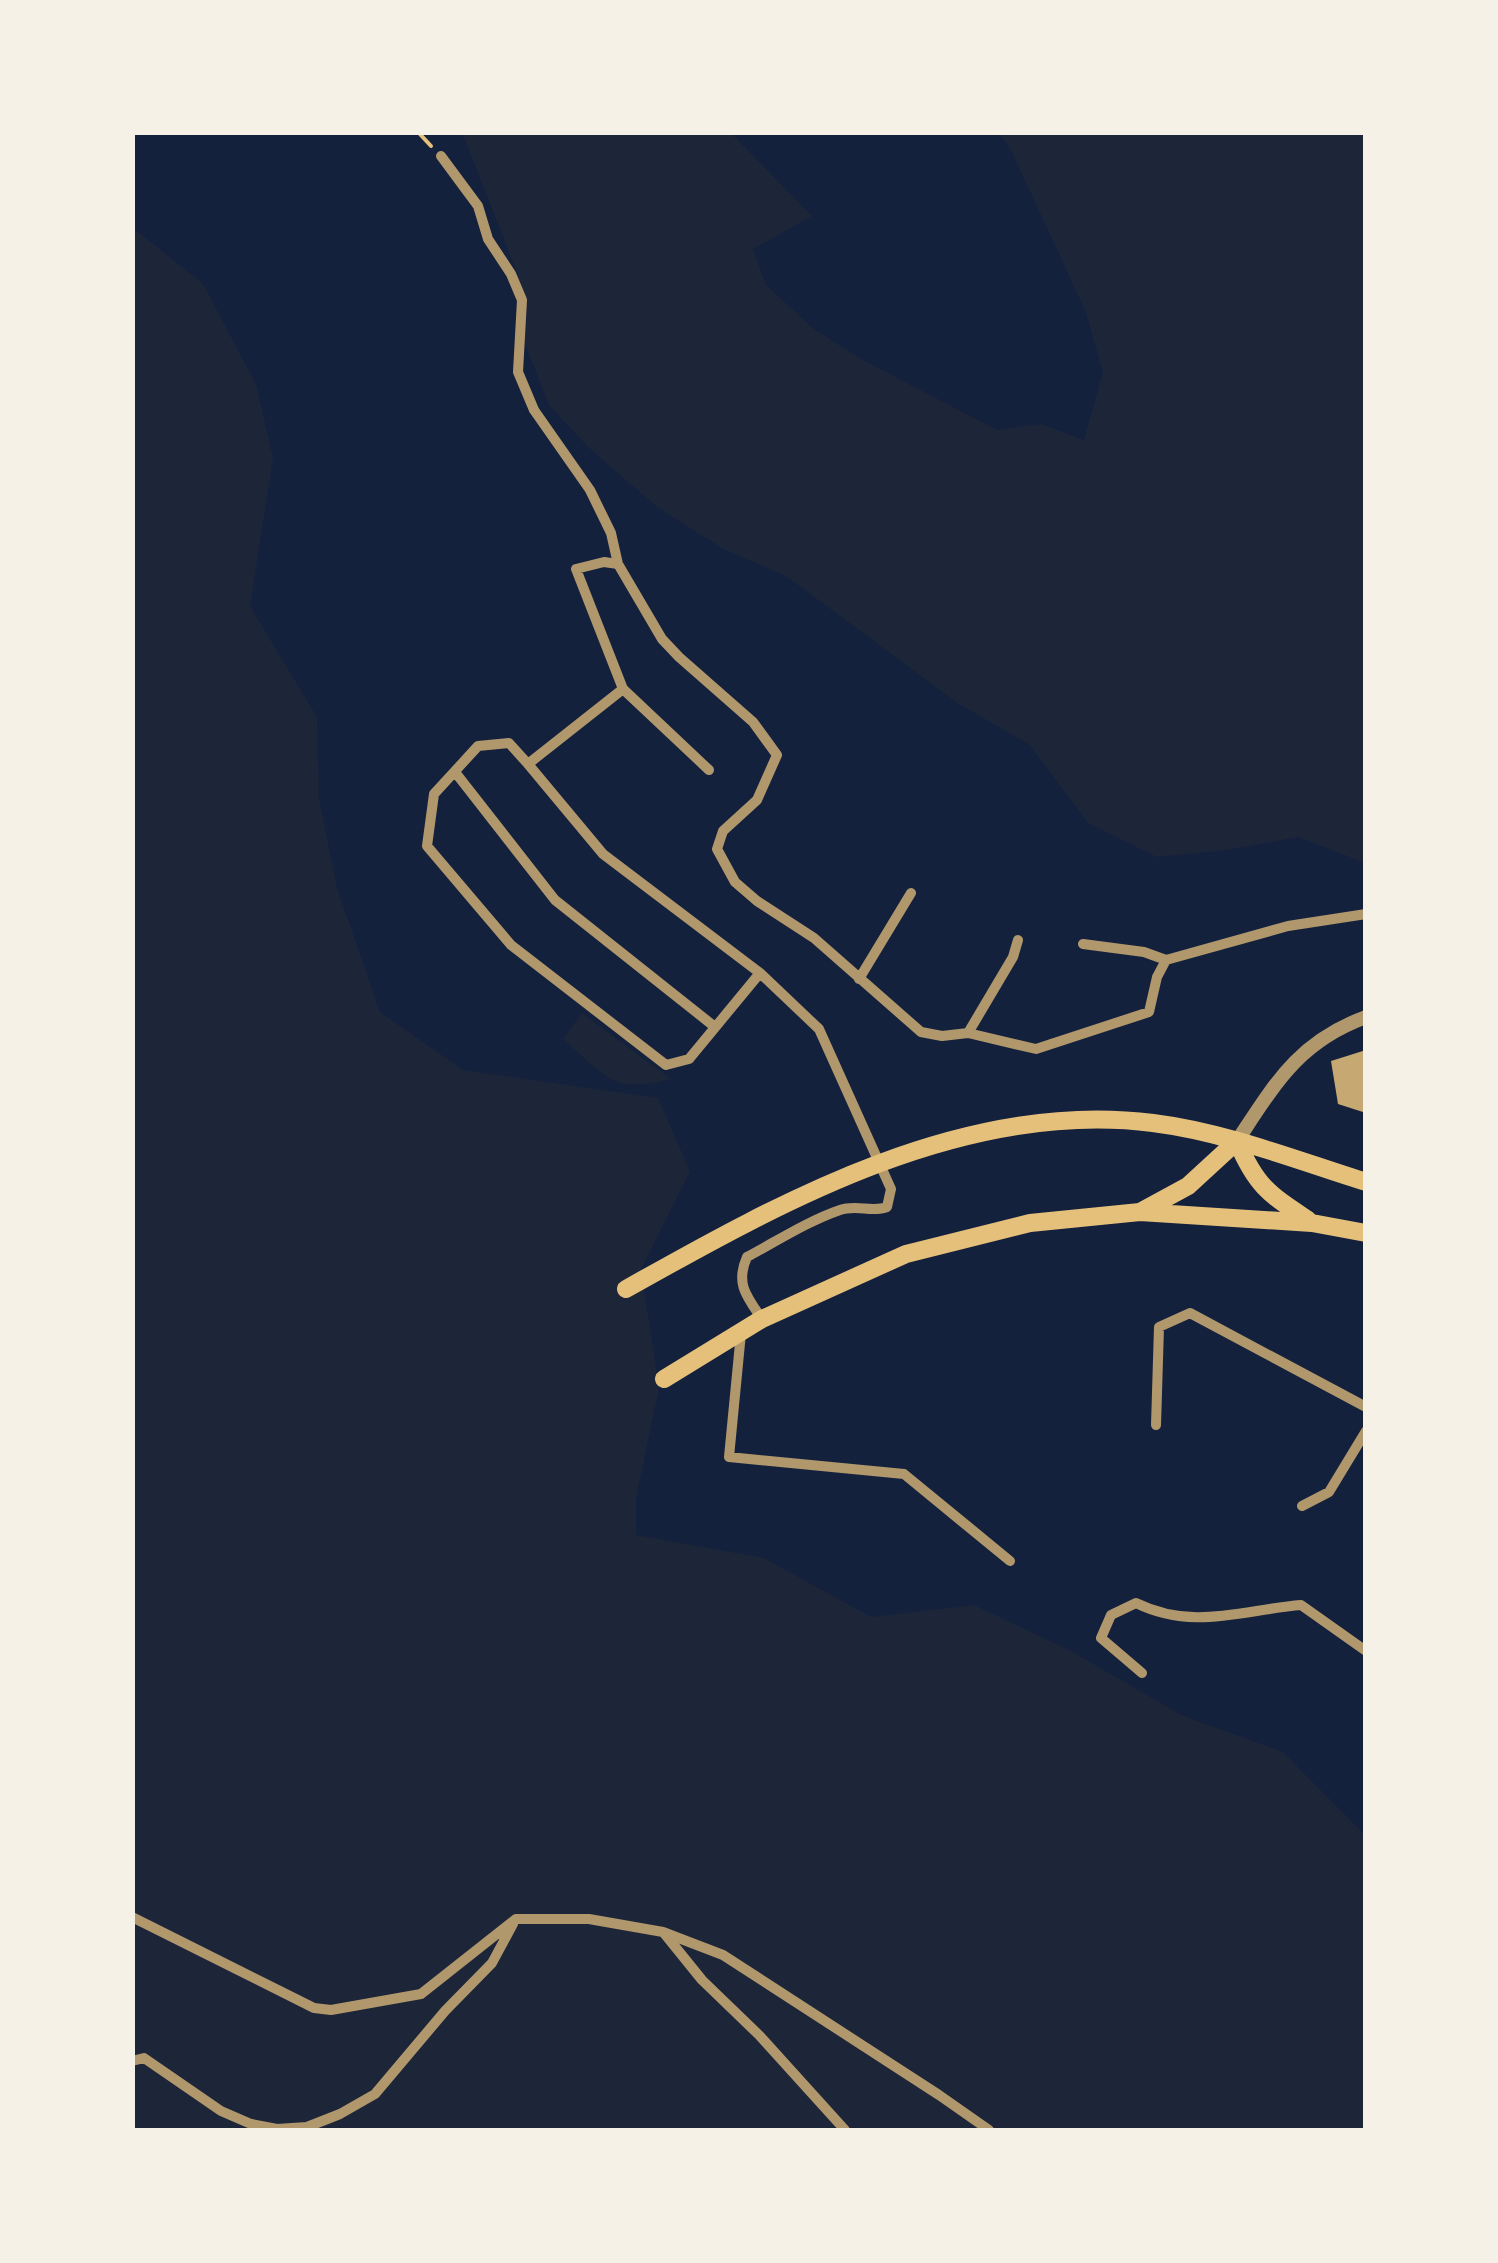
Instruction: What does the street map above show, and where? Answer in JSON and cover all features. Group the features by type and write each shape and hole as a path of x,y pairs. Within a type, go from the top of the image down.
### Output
{"highway":[{"path":"626,1289 717,1238 879,1164 970,1133 1061,1118 1153,1123 1238,1141 1366,1182"},
{"path":"1140,1212 1188,1186 1238,1141"},
{"path":"1238,1141 1250,1173 1275,1198 1312,1223"},
{"path":"664,1378 762,1319 906,1254 1030,1223 1140,1212 1312,1223 1366,1234"}],"street":[{"path":"441,156 478,206 488,239 511,274 522,300 518,372 534,410 590,490 610,533 618,564 662,639 754,722 778,755 757,800 723,831 717,849 734,882 757,902 814,938 921,1032 942,1036 968,1033 1036,1049 1149,1012 1157,977 1166,960"},
{"path":"618,564 604,562 576,568 624,689 710,770"},
{"path":"528,764 624,689"},
{"path":"760,974 689,1060 666,1065 510,945 427,846 434,794 478,746 510,743 603,854 760,974 819,1029 890,1190 887,1207 877,1211 860,1206 842,1209 747,1257 740,1272 745,1294 762,1319"},
{"path":"455,772 555,900 715,1027"},
{"path":"859,979 911,893"},
{"path":"1083,944 1144,952 1166,960 1258,932 1366,914"},
{"path":"968,1033 1013,957 1018,940"},
{"path":"1238,1141 1289,1065 1312,1044 1366,1017"},
{"path":"1156,1425 1159,1328 1190,1313 1366,1407"},
{"path":"741,1332 729,1458 904,1474 1010,1561"},
{"path":"1302,1506 1329,1492 1366,1431"},
{"path":"1142,1673 1101,1638 1111,1615 1136,1603 1154,1612 1200,1620 1301,1606 1366,1651"},
{"path":"132,1917 314,2008 331,2010 421,1994 516,1919 589,1919 663,1932 723,1955 940,2094 989,2130"},
{"path":"132,2061 144,2058 221,2111 250,2124 277,2129 307,2127 375,2094 445,2011 492,1963 516,1919"},
{"path":"663,1932 702,1980 759,2035 845,2130"}],"shaded area":[{"path":"462,132 731,133 812,216 753,249 766,285 814,329 861,359 997,430 1041,424 1084,440 1103,372 1085,310 1010,148 999,133 1365,133 1365,863 1298,837 1157,857 1088,823 1030,745 959,704 786,576 725,550 657,507 588,447 549,405 518,326 518,275"},
{"path":"132,227 203,284 256,384 273,458 250,606 317,717 319,799 337,888 380,1012 463,1070 658,1098 690,1171 641,1269 659,1388 636,1498 636,1535 764,1558 871,1617 974,1605 1071,1651 1181,1715 1283,1752 1365,1835 1365,2130 133,2130"},
{"path":"582,1013 671,1079 635,1085 600,1072 563,1039"}],"building":[{"path":"1366,1050 1366,1113 1338,1104 1331,1061"}]}
